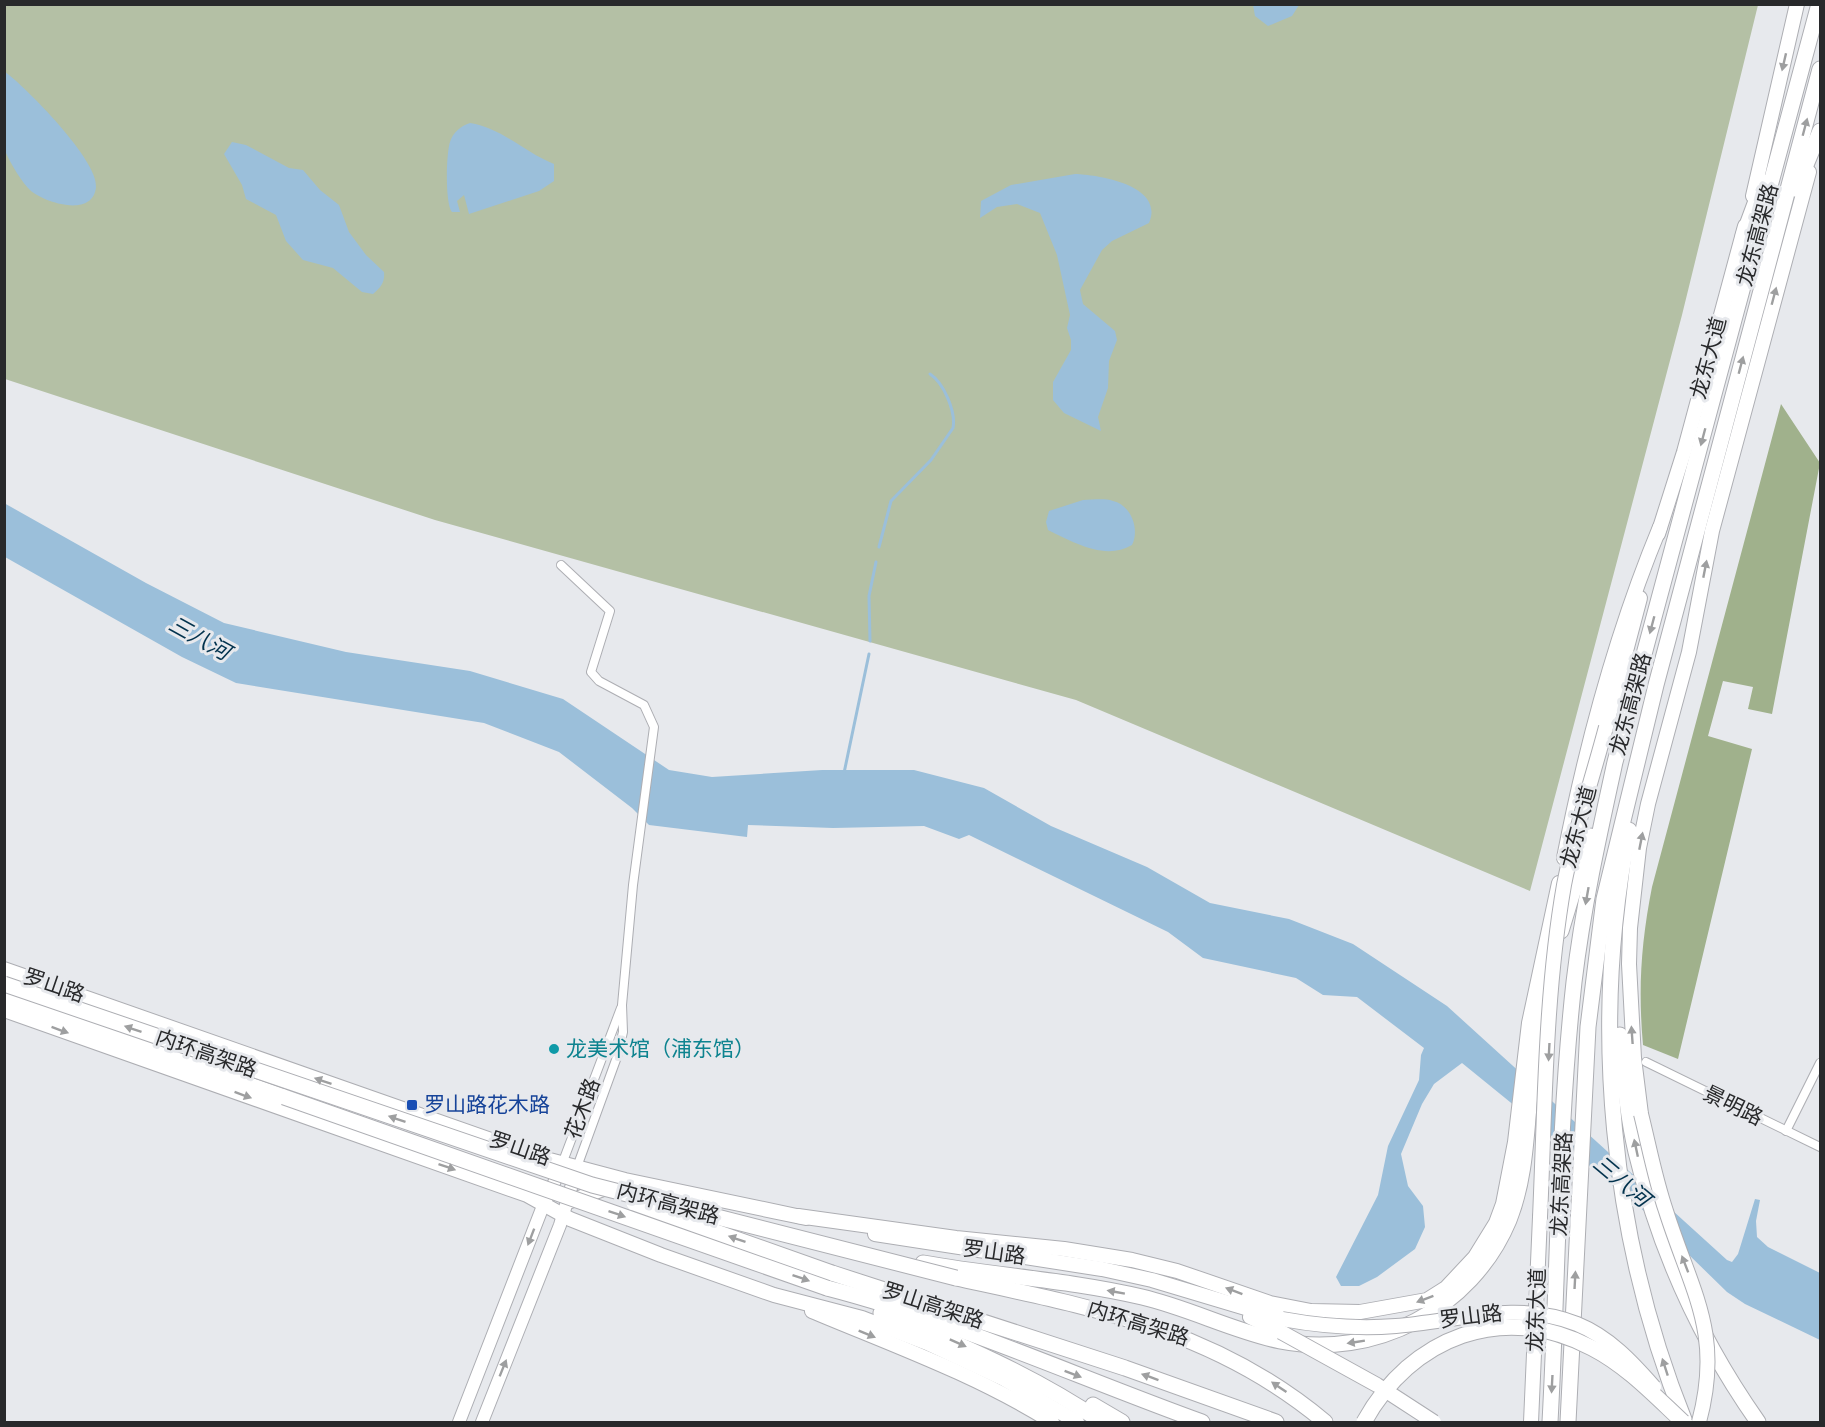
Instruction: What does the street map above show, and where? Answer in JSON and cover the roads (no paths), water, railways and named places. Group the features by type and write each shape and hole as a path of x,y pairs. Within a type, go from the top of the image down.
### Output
{"highway":[{"name":"龙东高架路","path":"1550,1422 1567,1069 1580,939 1595,853 1615,762 1819,4"},
{"name":"龙东高架路","path":"1568,1422 1584,1082 1592,982 1604,899 1656,685 1819,74"},
{"path":"1743,237 1796,94"},
{"path":"1773,244 1821,131"},
{"path":"1656,685 1625,846 1613,961 1628,1111 1630,1233 1655,1336 1685,1422"},
{"path":"841,1249 1123,1293 1172,1305 1246,1331 1298,1344 1337,1345 1389,1334 1431,1313 1476,1273 1502,1234 1514,1207 1516,1173 1538,1036 1569,902 1615,762"},
{"name":"内环高架路","path":"4,984 592,1185 841,1249 1101,1311 1175,1333 1255,1373 1325,1422"},
{"name":"内环高架路","path":"4,998 827,1288 995,1360 1062,1396 1102,1422"},
{"path":"1628,1111 1647,1192 1680,1283 1718,1361 1758,1422"},
{"name":"罗山高架路","path":"592,1185 640,1206 832,1273 1125,1368 1276,1422"},
{"name":"罗山高架路","path":"827,1288 875,1300 1199,1422"},
{"path":"1364,1422 1392,1381 1413,1362 1438,1345 1482,1330 1526,1327 1568,1336 1593,1348 1639,1381 1685,1422"},
{"path":"980,1338 1122,1422"}],"main road":[{"name":"龙东大道","path":"1531,1422 1550,1025 1560,916 1574,840 1660,526 1684,452 1743,237 1797,4"},
{"path":"1699,1422 1708,1381 1708,1341 1698,1297 1628,1111 1634,1059 1629,964 1631,919 1639,848 1648,804 1689,652 1712,531 1783,263 1821,139"},
{"path":"798,1215 1109,1256 1177,1271 1289,1308 1335,1313 1386,1310 1427,1300 1460,1274 1481,1249 1496,1223 1516,1173 1526,1042 1573,810 1620,629 1660,526"},
{"name":"罗山路","path":"4,969 562,1164 625,1180 798,1215 910,1241 1102,1269 1282,1319 1327,1326 1398,1326 1508,1312 1562,1318 1580,1325 1614,1346 1685,1422"},
{"name":"罗山路","path":"4,1010 527,1195 543,1206 564,1209 662,1255 774,1295 862,1318 927,1343 1004,1379 1077,1422"},
{"name":"花木路","path":"459,1422 543,1206 562,1164"},
{"name":"花木路","path":"482,1422 564,1209 577,1167"},
{"path":"564,1209 625,1180"},
{"path":"1186,1291 1303,1343 1377,1385 1434,1422"},
{"path":"774,1295 950,1368 1011,1398 1052,1422"}],"street":[{"path":"561,565 610,611 591,672 600,681 644,705 654,727 639,834 622,1005"},
{"name":"花木路","path":"562,1164 622,1005"},
{"name":"花木路","path":"577,1167 617,1057 623,1032 622,1005"},
{"name":"景明路","path":"1646,1062 1821,1147"},
{"path":"1786,1131 1821,1063"}],"water":[{"path":"1253,4 1299,5 1292,16 1268,26 1255,16"},
{"path":"4,71 44,108 86,160 94,175 96,187 93,197 87,202 68,205 47,200 31,191 17,173 4,147"},
{"path":"470,123 503,135 554,164 554,181 539,191 469,214 464,195 457,201 460,212 452,212 447,190 451,138 455,132"},
{"path":"232,142 246,145 289,168 303,170 320,190 339,205 349,232 366,255 384,272 383,282 373,294 362,292 333,268 303,260 286,241 276,215 246,199 242,185 224,154"},
{"path":"1075,174 1100,177 1128,185 1148,200 1151,210 1149,223 1112,241 1102,250 1080,290 1083,304 1115,331 1117,340 1109,361 1108,388 1098,417 1101,431 1064,413 1053,400 1053,382 1071,350 1067,328 1070,315 1057,255 1040,213 1017,204 997,207 980,218 981,201 1011,185"},
{"path":"1083,500 1110,500 1125,507 1134,525 1132,545 1111,551 1100,550 1078,544 1048,530 1046,522 1049,511"},
{"name":"三八河","path":"4,503 146,583 224,623 346,652 470,671 563,699 669,770 712,777 822,770 914,770 984,788 1051,826 1147,867 1210,903 1289,919 1353,944 1447,1006 1727,1260 1732,1262 1738,1254 1755,1199 1760,1200 1756,1221 1757,1237 1768,1247 1820,1273 1820,1340 1745,1304 1727,1292 1644,1211 1462,1063 1434,1084 1422,1104 1401,1154 1408,1186 1423,1206 1425,1227 1415,1249 1377,1277 1359,1286 1341,1286 1336,1277 1378,1195 1388,1146 1419,1080 1421,1055 1424,1048 1357,997 1323,995 1296,978 1203,958 1168,932 969,835 959,839 924,826 833,828 748,825 747,837 649,825 632,808 559,752 484,723 236,683 182,657 5,557"}],"waterway":[{"path":"879,547 891,501 931,460 953,428 953,414 948,398 940,384 930,374"},
{"path":"870,641 869,596 876,562"},
{"path":"844,773 869,654"}],"place":[{"name":"龙美术馆（浦东馆）","path":"554,1049"},
{"name":"罗山路花木路","path":"412,1105"}]}
